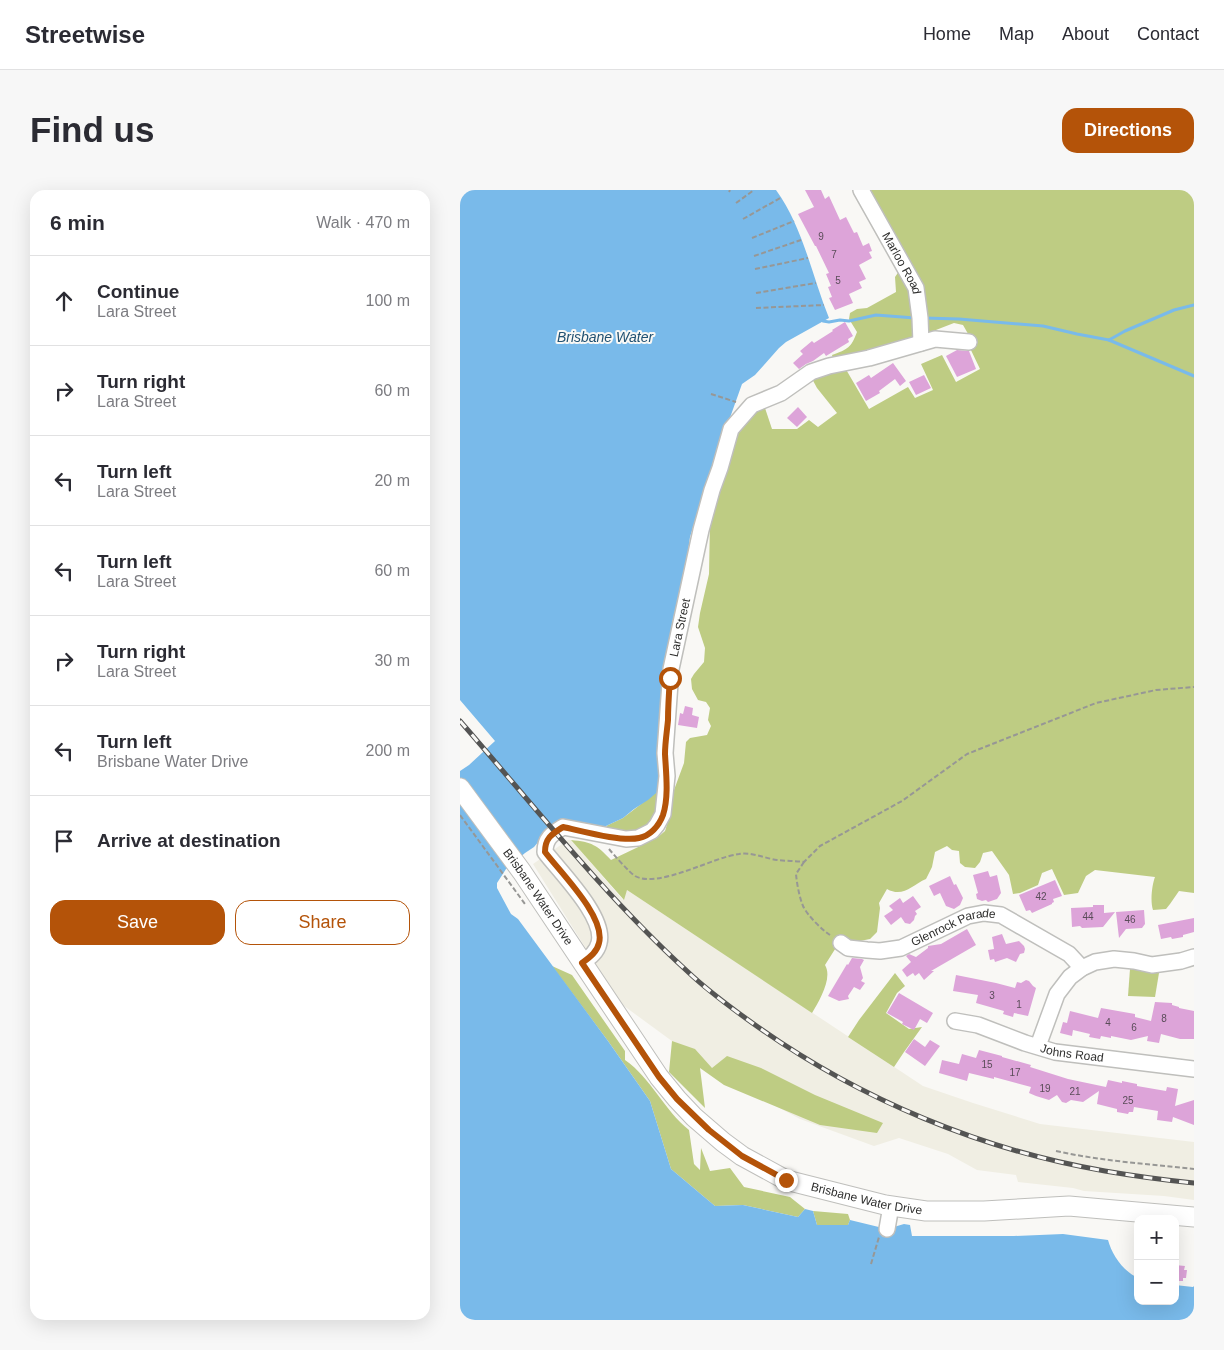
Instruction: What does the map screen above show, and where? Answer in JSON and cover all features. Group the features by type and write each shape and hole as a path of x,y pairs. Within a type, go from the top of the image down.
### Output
{"main road":[{"name":"Brisbane Water Drive","path":"460,788 515,877 582,963 659,1077 694,1117 742,1156 786,1180 891,1206 947,1212 1069,1206 1149,1215"},
{"name":"Brisbane Water Drive","path":"1179,1217 1194,1217"}],"street":[{"name":"Marloo Road","path":"861,190 916,288 921,343"},
{"name":"Lara Street","path":"582,963 592,956 597,949 600,934 597,924 585,901 545,852 545,844 552,835 563,827 626,839 638,838 652,832 663,814 667,776 665,753 669,690 673,661 701,530 731,429 752,405 781,392 811,372 935,339 969,342"},
{"name":"Glenrock Parade","path":"841,943 848,948 867,950 880,951 901,948 968,916 984,913 1001,915 1069,954 1082,968"},
{"path":"1038,1046 1057,994 1070,977 1082,968 1095,962 1114,959 1152,965 1182,962 1194,956"},
{"name":"Johns Road","path":"955,1021 978,1025 1055,1052 1194,1069"},
{"path":"883,1233 891,1206"}],"path":[{"path":"736,202 754,190"},
{"path":"743,219 782,197"},
{"path":"752,238 794,221"},
{"path":"754,256 801,240"},
{"path":"755,269 808,258"},
{"path":"756,293 816,283"},
{"path":"756,308 824,305"},
{"path":"711,394 736,402"},
{"path":"841,943 823,930 803,907 797,885 796,874 804,862 820,846 902,801 967,754 1096,703 1156,690 1194,687"},
{"path":"460,815 515,877 526,906"},
{"path":"608,848 635,876 653,880 721,857 741,853 761,855 775,860 804,862"},
{"path":"1056,1151 1115,1161 1194,1170"},
{"path":"871,1264 883,1233"}],"shaded area":[{"path":"568,840 571,840 623,900 627,890 923,1086 1040,1124 1194,1142 1194,1200 1164,1196 1084,1191 1018,1182 1016,1175 977,1170 948,1154 899,1138 874,1146 800,1119 748,1091 706,1066 620,1003 533,864"}],"green space":[{"path":"863,190 1194,190 1194,893 1179,891 1166,909 1153,910 1152,893 1155,877 1095,870 1086,876 1078,893 1064,895 1052,869 1042,873 1038,885 1013,894 1009,875 992,851 983,853 980,862 975,868 965,867 960,863 959,851 952,850 947,846 935,852 932,867 926,879 907,890 898,892 887,889 879,903 877,932 870,939 860,941 855,945 837,946 825,965 827,970 826,983 812,1013 627,890 624,900 571,840 594,845 611,860 657,838 665,831 670,815 674,790 684,763 686,742 690,738 707,735 711,726 708,720 710,708 706,702 698,700 692,689 691,679 704,662 705,648 698,627 709,574 710,521 735,431 753,409 764,405 772,429 797,429 809,420 818,427 837,413 817,388 810,375 844,366 869,409 908,387 915,398 933,390 921,364 942,355 956,382 980,369 969,346 971,339 963,325 954,323 923,335 920,309"},
{"path":"902,267 914,289 918,340 834,362 832,355 848,347 853,342 857,332 849,319 850,313 857,309 867,308 896,292 895,277"},
{"path":"662,788 658,816 640,834 612,831 606,826 623,818"},
{"path":"552,966 572,975 625,1051 625,1060 634,1067 672,1113 689,1130 694,1164 700,1170 701,1148 710,1171 730,1168 744,1187 790,1197 805,1209 798,1217 743,1205 715,1206 671,1169 650,1101"},
{"path":"1130,969 1159,973 1155,997 1128,996"},
{"path":"895,973 905,986 897,993 886,1013 909,1029 922,1027 894,1067 848,1037"},
{"path":"672,1041 695,1049 712,1068 727,1056 761,1068 815,1095 883,1123 877,1133 820,1125 724,1085 700,1068 705,1108 669,1072"},
{"path":"813,1211 848,1214 850,1220 848,1225 817,1225"}],"water":[{"name":"Brisbane Water","path":"460,190 776,190 785,204 800,236 829,318 786,342 755,375 742,384 711,471 690,537 686,567 672,624 662,788 623,818 606,826 587,827 544,835 534,847 506,869 497,883 497,888 511,914 518,919 650,1101 671,1169 715,1206 743,1205 798,1217 805,1209 813,1211 817,1225 848,1225 850,1220 887,1229 904,1224 910,1225 912,1236 1063,1234 1108,1240 1119,1262 1134,1276 1134,1305 1179,1305 1179,1285 1194,1286 1194,1320 460,1320 460,771 495,741 460,700"}],"building":[{"path":"805,190 821,190 825,199 829,196 840,220 846,217 854,233 857,232 863,246 869,243 872,251 869,252 872,258 859,265 866,279 859,282 862,288 849,294 853,303 835,310 829,298 832,297 828,287 831,286 826,274 829,273 798,214 814,207"},
{"path":"845,322 853,336 848,339 849,342 826,356 824,353 799,369 793,363 803,354 800,351 812,341 814,343"},
{"path":"957,350 969,351 976,369 957,377 946,356"},
{"path":"893,363 906,381 900,386 895,379 879,391 880,393 866,401 856,383 869,375 871,378"},
{"path":"924,375 931,388 916,395 909,382"},
{"path":"798,407 807,417 797,427 787,418"},
{"path":"685,706 693,708 692,715 699,717 697,728 678,725 680,713 683,714"},
{"path":"988,871 990,877 997,875 1001,893 997,899 988,902 977,899 976,894 978,893 973,875"},
{"path":"950,876 963,898 960,905 954,909 946,906 940,893 934,896 929,886"},
{"path":"1055,880 1062,896 1053,899 1054,902 1052,904 1032,913 1030,910 1026,911 1019,895"},
{"path":"913,896 921,907 915,911 917,914 914,920 910,924 905,923 901,917 891,925 884,916 893,910 889,906 900,898 903,903"},
{"path":"1093,905 1104,905 1104,913 1115,912 1103,927 1072,927 1071,908 1093,907"},
{"path":"1144,910 1145,924 1142,928 1126,929 1119,938 1116,912"},
{"path":"1194,918 1194,932 1183,935 1183,937 1161,939 1158,925"},
{"path":"967,929 976,945 931,971 934,971 924,980 919,973 915,976 913,973 907,977 902,970 911,962 906,956 909,954 916,957 928,946 941,944"},
{"path":"1002,934 1006,944 1019,941 1024,946 1024,953 1020,954 1016,962 1007,958 995,962 994,959 990,960 988,950 994,949 992,937"},
{"path":"852,958 864,960 860,967 863,978 861,981 865,983 860,990 854,987 848,996 849,999 839,1001 828,996 847,964"},
{"path":"956,975 1015,988 1017,982 1029,981 1036,988 1028,1016 1014,1013 1013,1017 1003,1014 1004,1011 976,1003 978,995 953,991"},
{"path":"899,993 933,1013 927,1023 920,1019 914,1030 887,1013"},
{"path":"1155,1002 1172,1003 1172,1005 1179,1008 1194,1011 1194,1039 1180,1039 1161,1034 1159,1043 1147,1041 1148,1036 1131,1040 1101,1036 1100,1039 1089,1037 1090,1034 1073,1030 1072,1036 1060,1033 1063,1022 1067,1023 1070,1011 1098,1018 1101,1008 1135,1014 1135,1017 1151,1021"},
{"path":"914,1039 925,1047 930,1040 940,1046 925,1066 905,1052"},
{"path":"979,1050 1031,1065 1030,1067 1068,1079 1106,1087 1108,1080 1122,1083 1122,1081 1137,1084 1137,1086 1166,1091 1167,1087 1178,1089 1175,1106 1194,1100 1194,1125 1173,1117 1172,1122 1157,1120 1158,1111 1134,1107 1133,1112 1128,1114 1117,1112 1117,1109 1097,1104 1099,1091 1083,1102 1071,1100 1066,1103 1062,1102 1057,1095 1049,1100 1029,1093 1031,1087 994,1077 994,1079 969,1073 967,1081 939,1073 942,1060 959,1064 962,1054 976,1058"},
{"path":"1179,1265 1185,1266 1184,1270 1187,1270 1186,1278 1183,1278 1183,1281 1179,1281"}],"waterway":[{"path":"1109,340 1174,310 1194,305"},
{"path":"823,321 849,321 876,315 915,318"},
{"path":"924,318 1043,326 1109,340 1194,376"}],"railway":[{"path":"460,721 598,881 656,942 695,979 758,1027 797,1053 880,1099 923,1118 1013,1150 1105,1171 1194,1183"}],"route":[{"path":"670,678 665,753 667,776 665,800 663,814 652,832 638,838 626,839 563,827 552,835 545,844 545,852 585,901 597,924 600,934 597,949 592,956 582,963 659,1077 694,1117 723,1142 742,1156 786,1180"}]}
